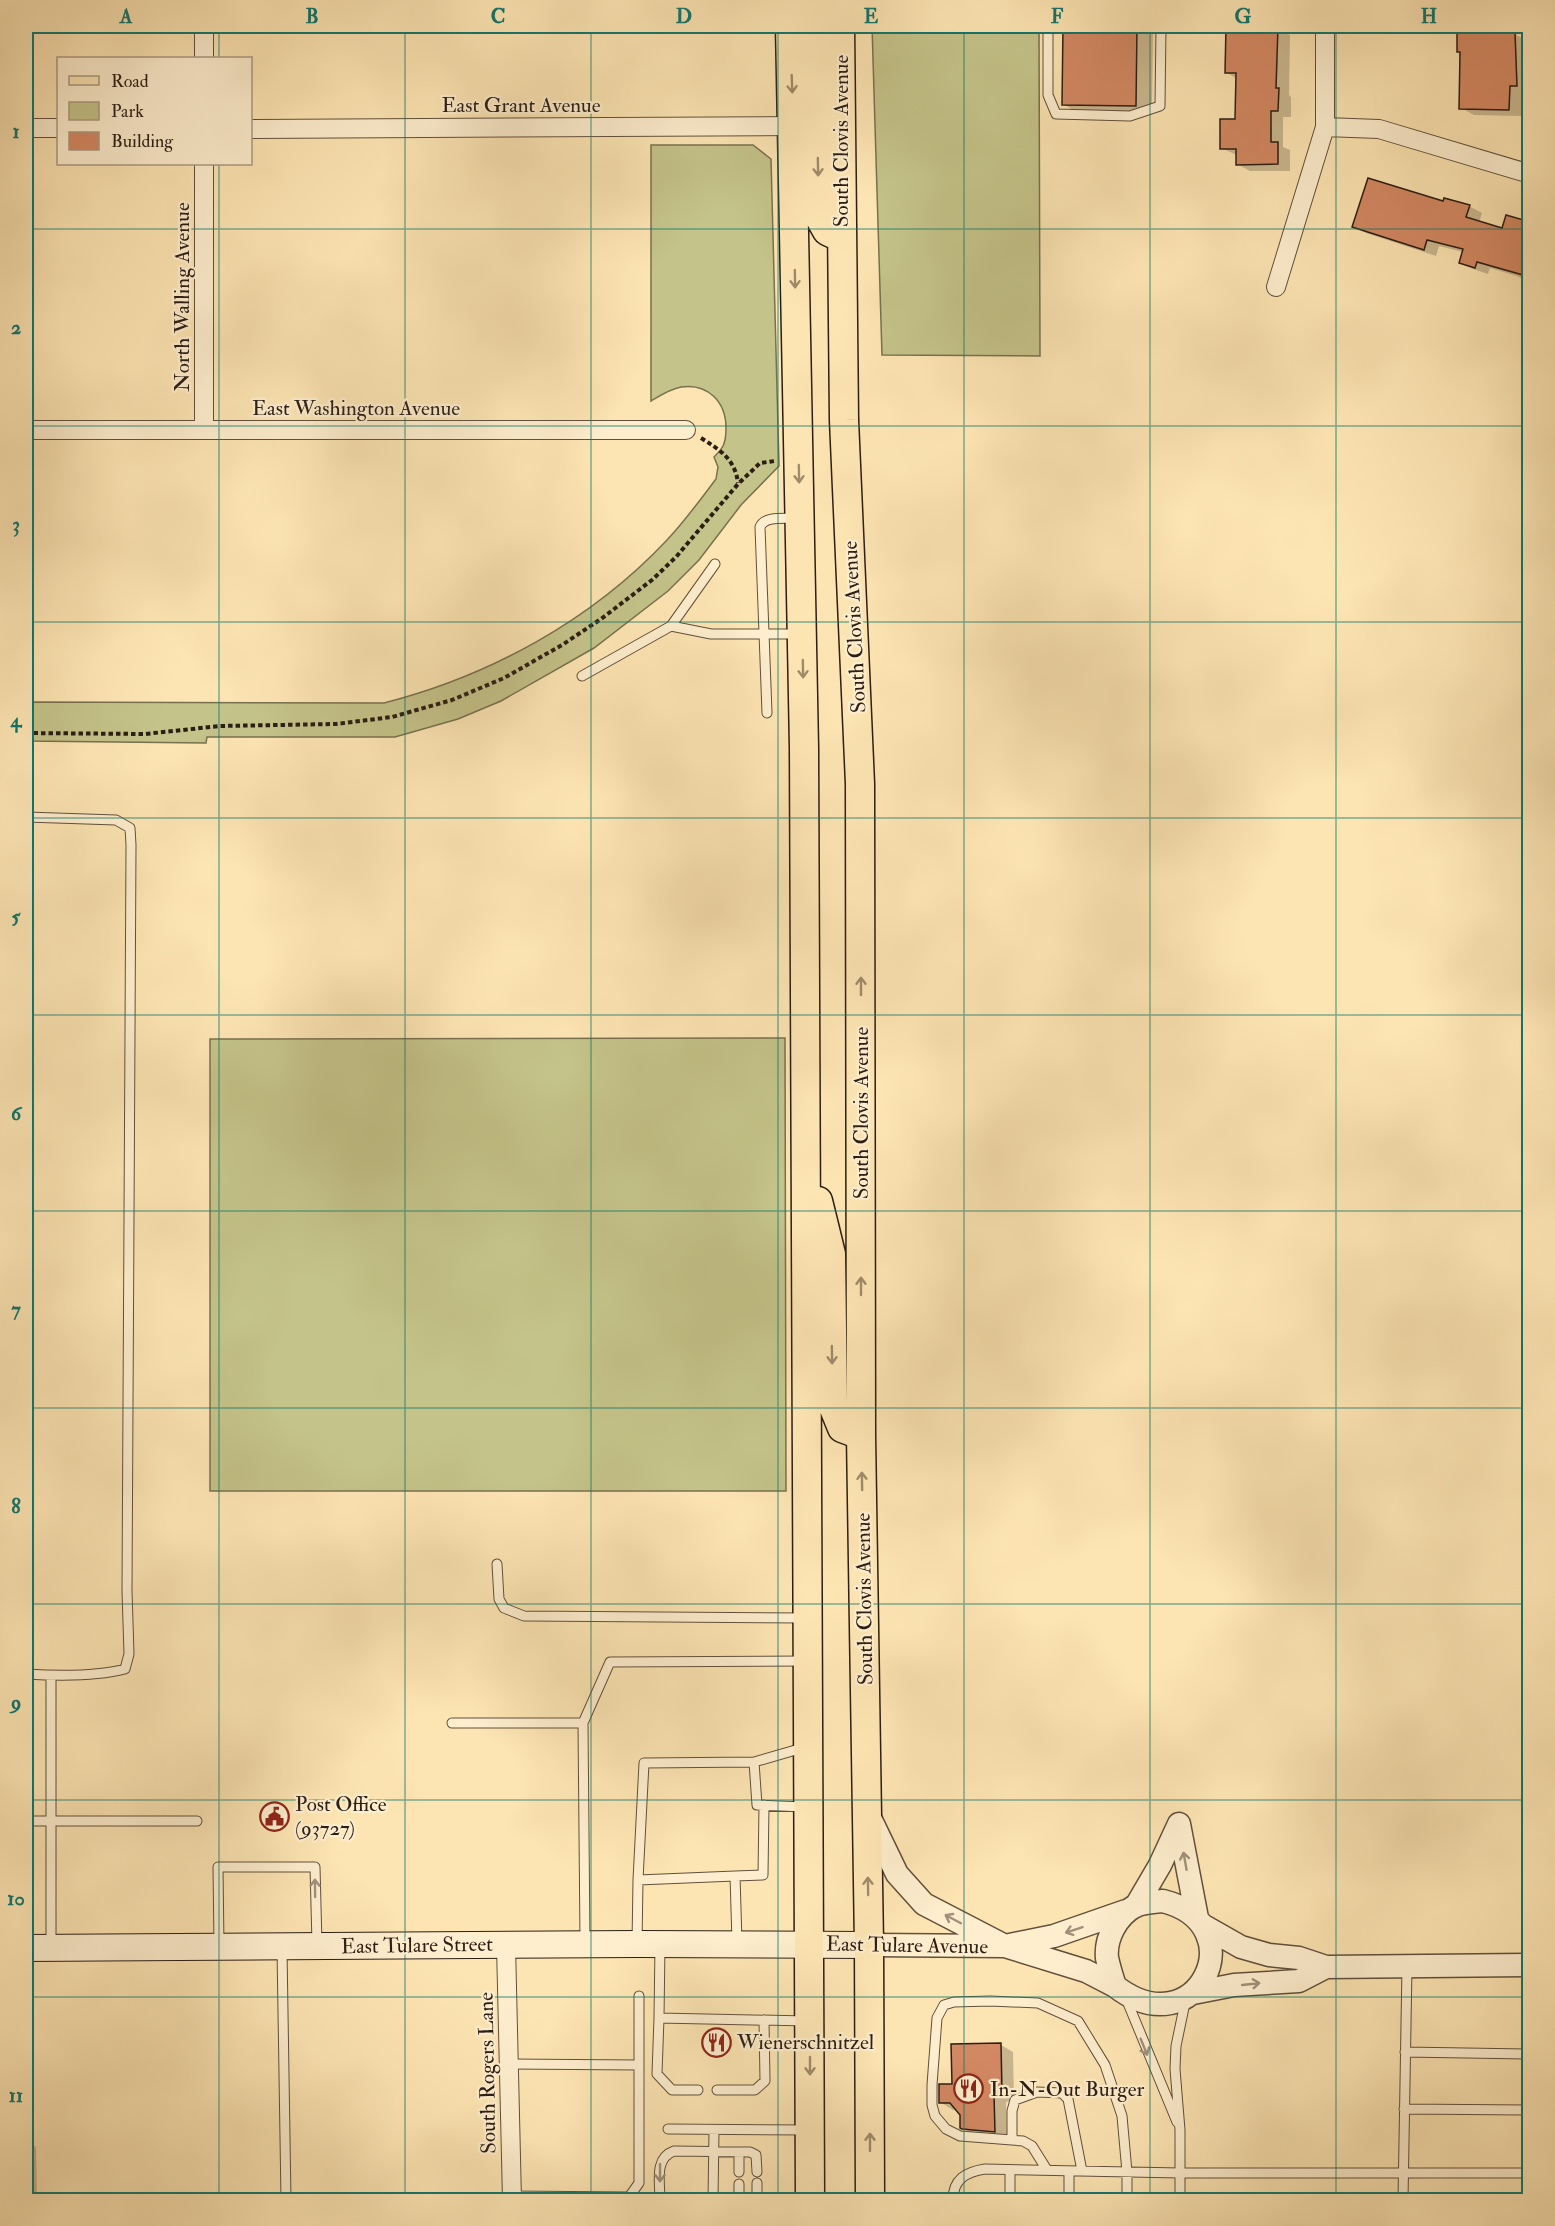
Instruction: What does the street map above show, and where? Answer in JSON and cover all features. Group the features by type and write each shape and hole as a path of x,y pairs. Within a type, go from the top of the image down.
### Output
{"main road":[{"path":"790,26 802,634 807,1153 810,2200"},
{"path":"811,26 816,52 818,215 827,231 842,238"},
{"path":"826,26 840,71"},
{"name":"South Clovis Avenue","path":"840,26 844,420 860,784 861,1435 869,1944 870,2200"},
{"path":"807,1153 831,1254 833,1406 842,1428 861,1435"},
{"name":"East Tulare Street","path":"26,1948 809,1944"},
{"name":"East Tulare Avenue","path":"809,1944 869,1944"}],"street":[{"path":"204,26 204,57"},
{"path":"1276,287 1325,127 1325,26"},
{"name":"East Grant Avenue","path":"252,129 793,126"},
{"path":"1325,127 1379,129 1530,174"},
{"path":"26,128 57,128"},
{"name":"North Walling Avenue","path":"204,165 204,430"},
{"name":"East Washington Avenue","path":"26,430 686,430"},
{"path":"867,1813 897,1874 924,1904 1005,1946"},
{"path":"1119,1989 1107,1957 1109,1940 1116,1923 1133,1908 1160,1865 1179,1824 1200,1922 1210,1941 1211,1957 1207,1973 1189,1996"},
{"name":"East Tulare Avenue","path":"869,1944 1005,1946 1054,1936 1133,1908 1163,1901 1179,1905 1200,1922 1241,1947 1299,1958 1326,1967 1530,1965"},
{"name":"South Rogers Lane","path":"506,1944 512,2198"},
{"name":"East Tulare Avenue","path":"1005,1946 1086,1971 1137,2000 1154,2004 1171,2003 1234,1985 1299,1981 1326,1967"}],"lane":[{"path":"1048,26 1048,94 1056,114 1130,116 1160,106 1161,26"},
{"path":"767,713 760,527 762,522 767,520 800,518"},
{"path":"582,676 671,626 715,564"},
{"path":"671,626 711,634 802,634"},
{"path":"26,817 116,820 130,828 131,845 129,1654 125,1669 114,1672 51,1676 26,1674"},
{"path":"497,1564 498,1599 504,1608 524,1616 808,1618"},
{"path":"585,1944 583,1723 610,1662 808,1661"},
{"path":"51,1676 51,1947"},
{"path":"452,1722 583,1723"},
{"path":"698,2090 672,2090 657,2074 659,2018 638,1880 644,1763 754,1762 808,1746"},
{"path":"754,1762 757,1805 808,1807"},
{"path":"638,1880 763,1875 764,1805"},
{"path":"26,1821 197,1821"},
{"path":"219,1946 218,1867 315,1867 317,1946"},
{"path":"735,1876 737,1944"},
{"path":"282,1946 286,2200"},
{"path":"1403,2200 1407,1966"},
{"path":"1119,1989 1180,2130"},
{"path":"512,2198 629,2197 635,2190 639,2183 639,1996"},
{"path":"1180,2200 1180,2130 1175,2069 1176,2046 1189,1996"},
{"path":"1047,2170 1032,2146 1023,2141 960,2136 946,2129 935,2116 932,2104 932,2085 937,2018 945,2006 954,2002 1038,2003 1078,2021 1105,2065 1122,2116 1127,2172 1126,2200"},
{"path":"659,2018 809,2021"},
{"path":"717,2090 755,2090 765,2081 764,2020"},
{"path":"1405,2052 1530,2054"},
{"path":"509,2064 639,2065"},
{"path":"1012,2139 1012,2111 1015,2100 1037,2092 1062,2092 1068,2099 1082,2171"},
{"path":"1404,2109 1530,2110"},
{"path":"668,2129 810,2130"},
{"path":"713,2200 714,2130"},
{"path":"660,2200 660,2163 666,2154 674,2151 750,2152 756,2155 758,2172"},
{"path":"739,2152 739,2172"},
{"path":"952,2200 952,2193 958,2179 971,2172 985,2169 1180,2173 1530,2173"},
{"path":"1010,2170 1010,2200"},
{"path":"1069,2170 1069,2200"},
{"path":"758,2183 758,2200"},
{"path":"739,2184 739,2200"}],"path":[{"path":"686,430 716,447 729,459 736,469 738,484"},
{"path":"26,733 145,734 220,726 336,724 392,717 452,700 521,669 562,645 618,607 676,557 738,484 760,463 799,459"}],"green space":[{"path":"872,26 1039,26 1040,356 882,355"},
{"path":"651,145 753,145 771,159 779,466 741,505 699,560 668,591 594,648 501,701 458,719 395,737 207,737 206,743 26,741 26,702 384,703 424,692 500,661 537,641 572,620 638,569 674,533 716,479 718,467 714,457 723,446 726,432 723,410 714,396 707,391 681,387 666,392 651,401"},
{"path":"785,1038 786,1491 210,1491 210,1039"}],"building":[{"path":"1063,26 1137,26 1136,106 1062,105"},
{"path":"1226,26 1278,27 1276,88 1279,88 1278,111 1271,111 1271,142 1278,142 1278,164 1236,165 1236,149 1220,149 1220,119 1235,119 1236,73 1225,73"},
{"path":"1457,26 1498,26 1498,32 1515,32 1517,86 1510,86 1509,110 1459,109 1460,52 1457,52"},
{"path":"1368,178 1443,201 1444,198 1470,205 1466,217 1502,228 1506,215 1530,222 1530,277 1477,262 1475,268 1459,263 1463,249 1427,240 1424,250 1352,227"},
{"name":"In-N-Out Burger","path":"1001,2043 1002,2093 994,2095 995,2132 962,2129 960,2128 960,2115 950,2103 939,2103 939,2084 952,2084 951,2044"}],"place":[{"name":"Post Office (93727)","path":"274,1816"},
{"name":"Wienerschnitzel","path":"716,2042"},
{"name":"In-N-Out Burger","path":"969,2089"}]}
